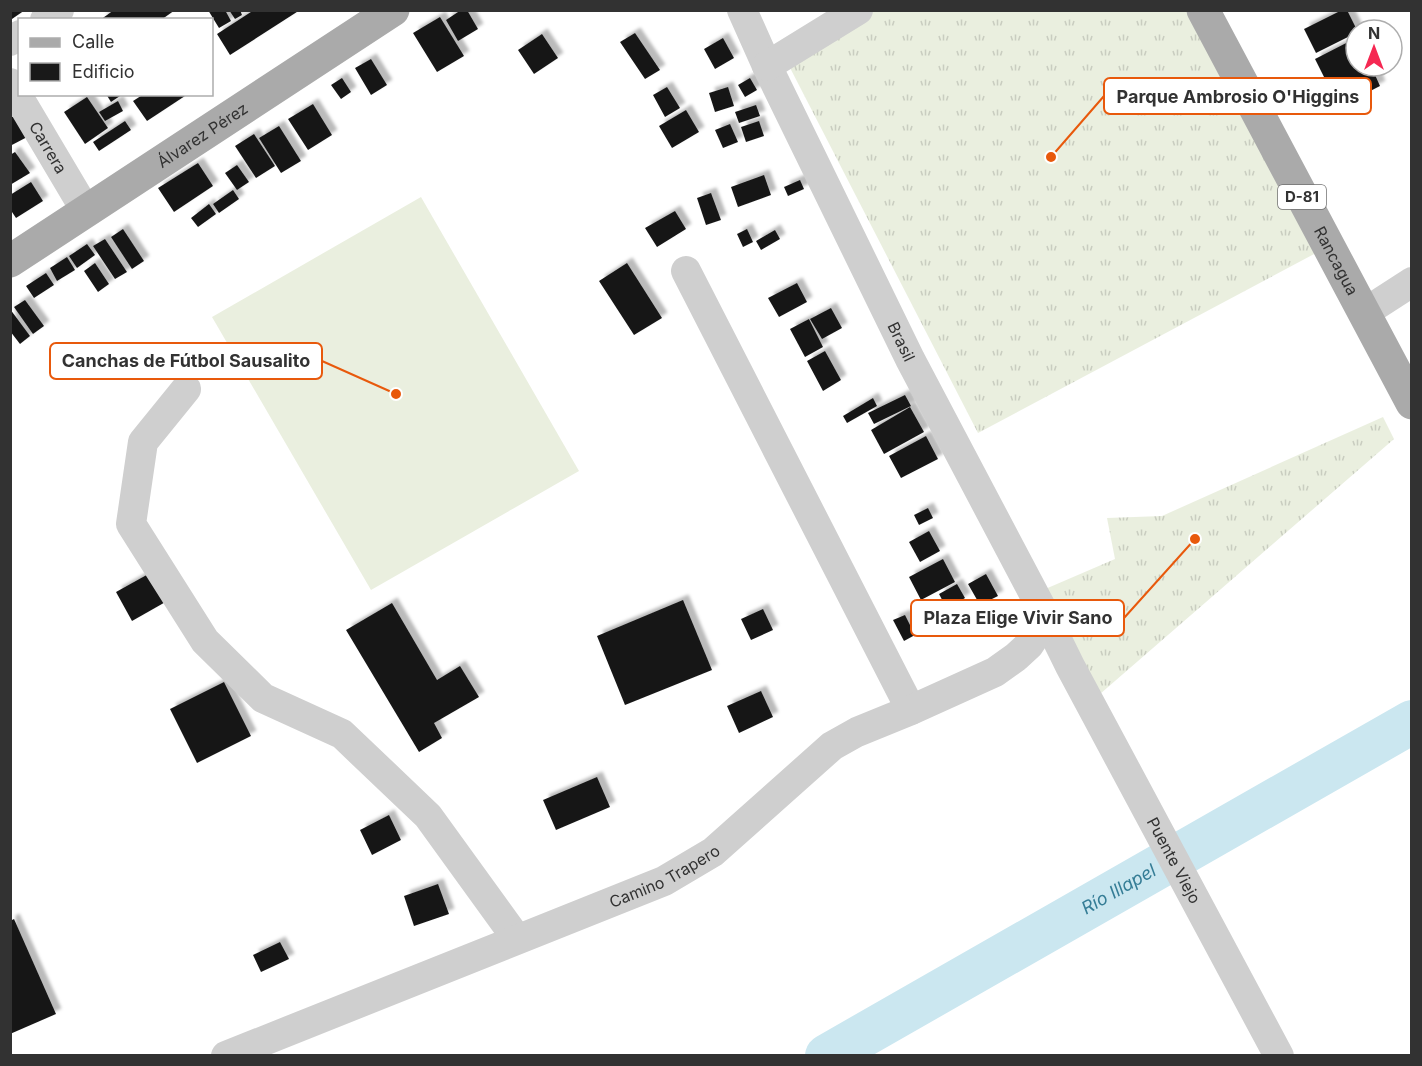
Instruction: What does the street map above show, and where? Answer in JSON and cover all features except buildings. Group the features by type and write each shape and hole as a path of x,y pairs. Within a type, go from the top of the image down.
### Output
{"main road":[{"name":"Álvarez Pérez","path":"10,261 393,10"},
{"name":"Rancagua","path":"1203,10 1406,393"}],"street":[{"name":"Brasil","path":"742,10 910,359 1070,666"},
{"path":"767,66 858,10"},
{"name":"Carrera","path":"10,83 86,211"},
{"path":"686,272 911,710"},
{"path":"1364,313 1412,282"},
{"path":"186,388 143,442 131,524 205,641 262,698 342,734 428,816 518,939"},
{"name":"Camino Trapero","path":"226,1056 664,881 712,852 832,746 857,732 995,672 1029,645 1039,630 1043,611"},
{"name":"Puente Viejo","path":"1070,666 1279,1056"}],"green space":[{"path":"873,11 1193,11 1316,253 978,433 786,60"},
{"path":"421,197 579,471 371,590 212,317"},
{"path":"1383,417 1394,439 1100,694 1043,590 1115,559 1107,518 1162,516"}],"waterway":[{"name":"Río Illapel","path":"827,1056 1412,722"}],"place":[{"name":"Parque Ambrosio O'Higgins","path":"1051,157"},
{"name":"Canchas de Fútbol Sausalito","path":"396,394"},
{"name":"Plaza Elige Vivir Sano","path":"1195,539"}]}
